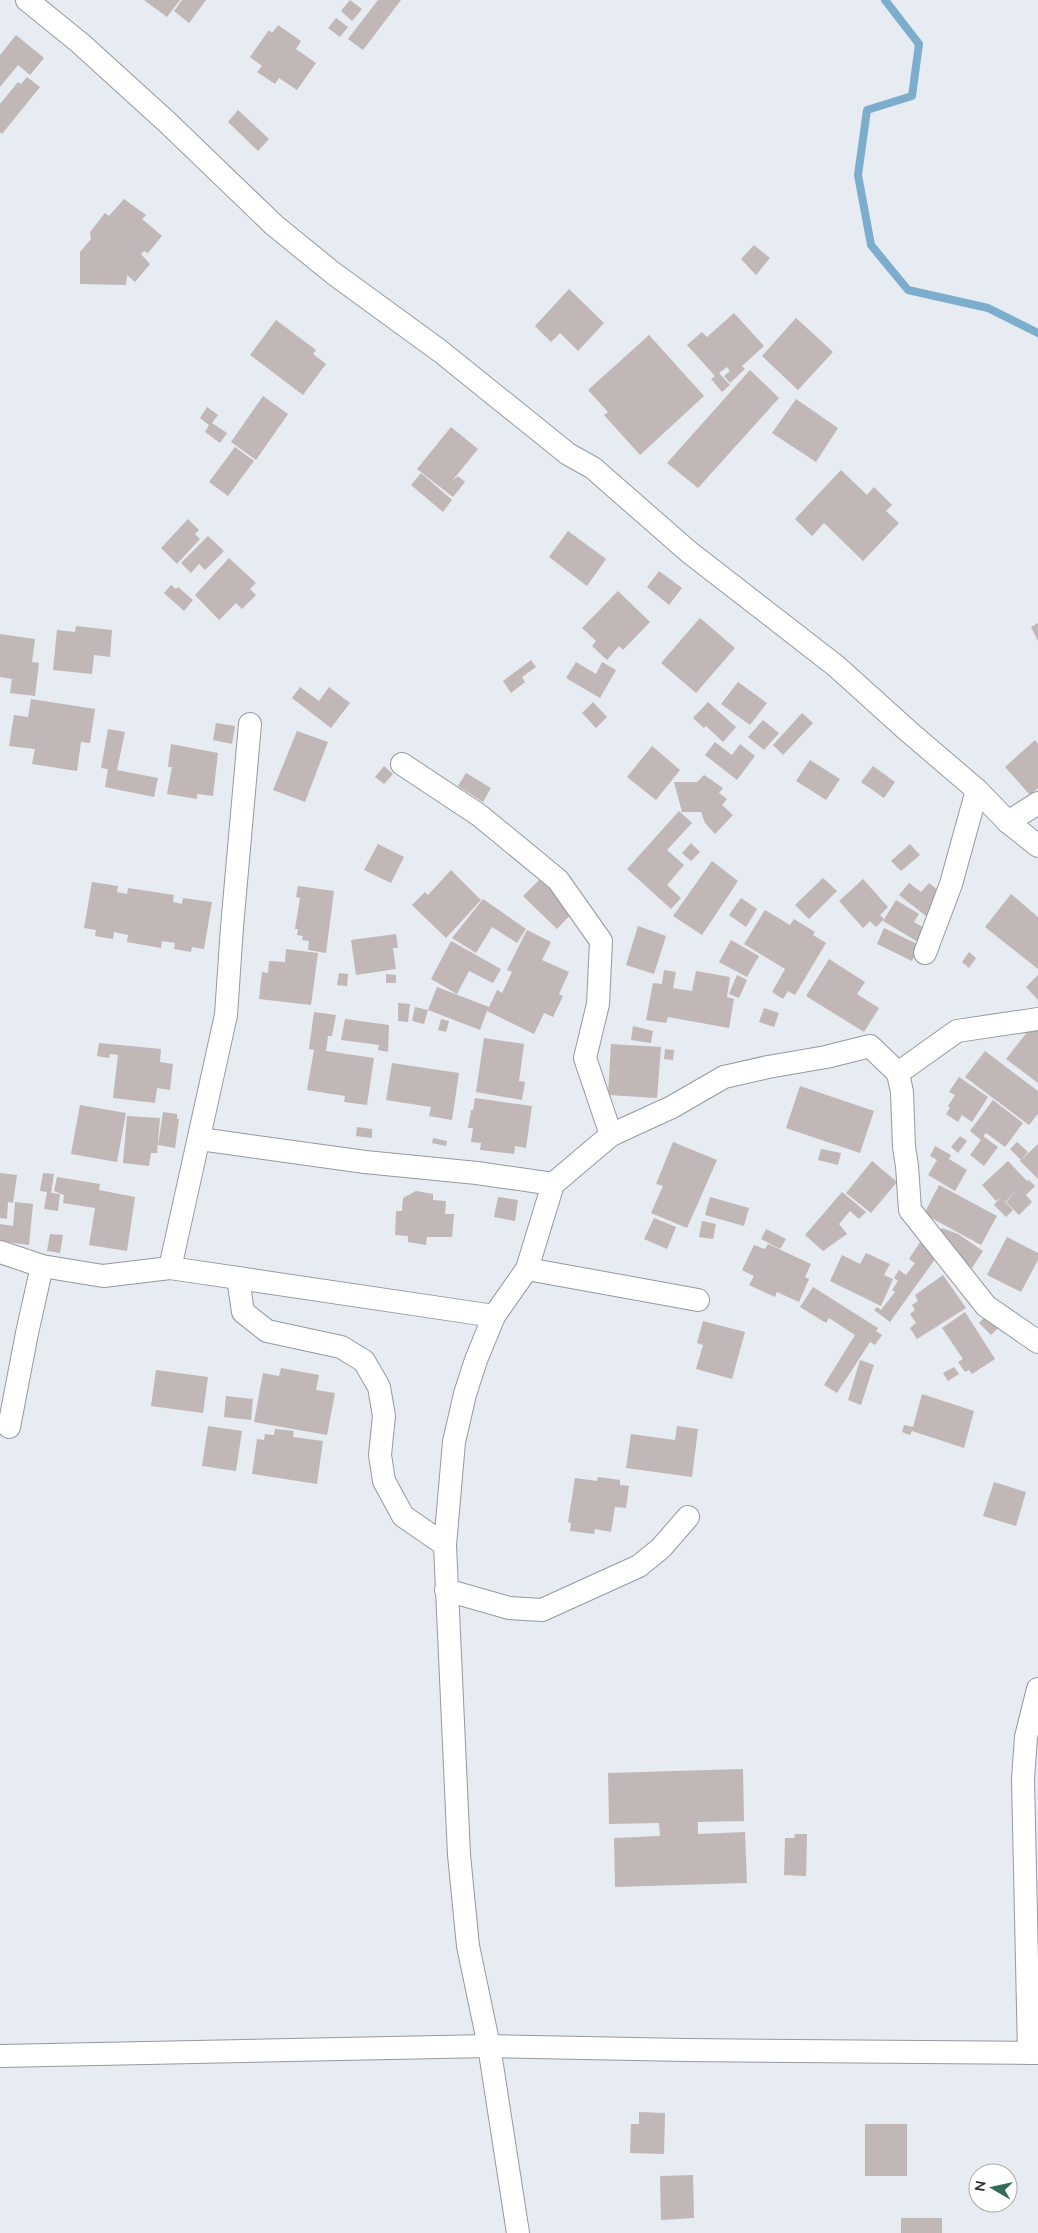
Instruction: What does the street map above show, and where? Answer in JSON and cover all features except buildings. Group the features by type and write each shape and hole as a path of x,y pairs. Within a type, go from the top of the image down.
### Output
{"street":[{"path":"27,0 80,43 161,116 274,225 333,273 440,351 568,454 593,468 690,552 836,666 908,732 977,790 1008,822 1038,846"},
{"path":"170,1268 226,1015 250,724"},
{"path":"402,764 479,815 558,880 602,941 598,1004 585,1058 611,1135"},
{"path":"925,953 951,884 977,790"},
{"path":"1008,822 1038,803"},
{"path":"898,1073 957,1031 1038,1019"},
{"path":"518,2233 489,2046 468,1946 459,1855 445,1545 454,1442 476,1360 494,1316 527,1269 553,1184 611,1135 672,1107 724,1077 826,1057 870,1046 898,1073 902,1092 904,1148 908,1166 910,1210 986,1306 1038,1342"},
{"path":"200,1139 365,1162 477,1173 553,1184"},
{"path":"0,1252 42,1266 103,1276 170,1268 494,1316"},
{"path":"10,1427 27,1333 42,1266"},
{"path":"527,1269 698,1300"},
{"path":"238,1278 243,1312 267,1331 341,1347 364,1361 379,1387 384,1416 380,1455 384,1481 403,1516 445,1545"},
{"path":"446,1590 509,1608 542,1610 639,1566 661,1548 688,1517"},
{"path":"0,2056 489,2046 675,2050 1033,2053 1023,1779 1026,1737 1038,1689"}],"waterway":[{"path":"885,0 919,44 912,96 867,110 858,175 871,245 908,290 988,308 1038,333"}]}
